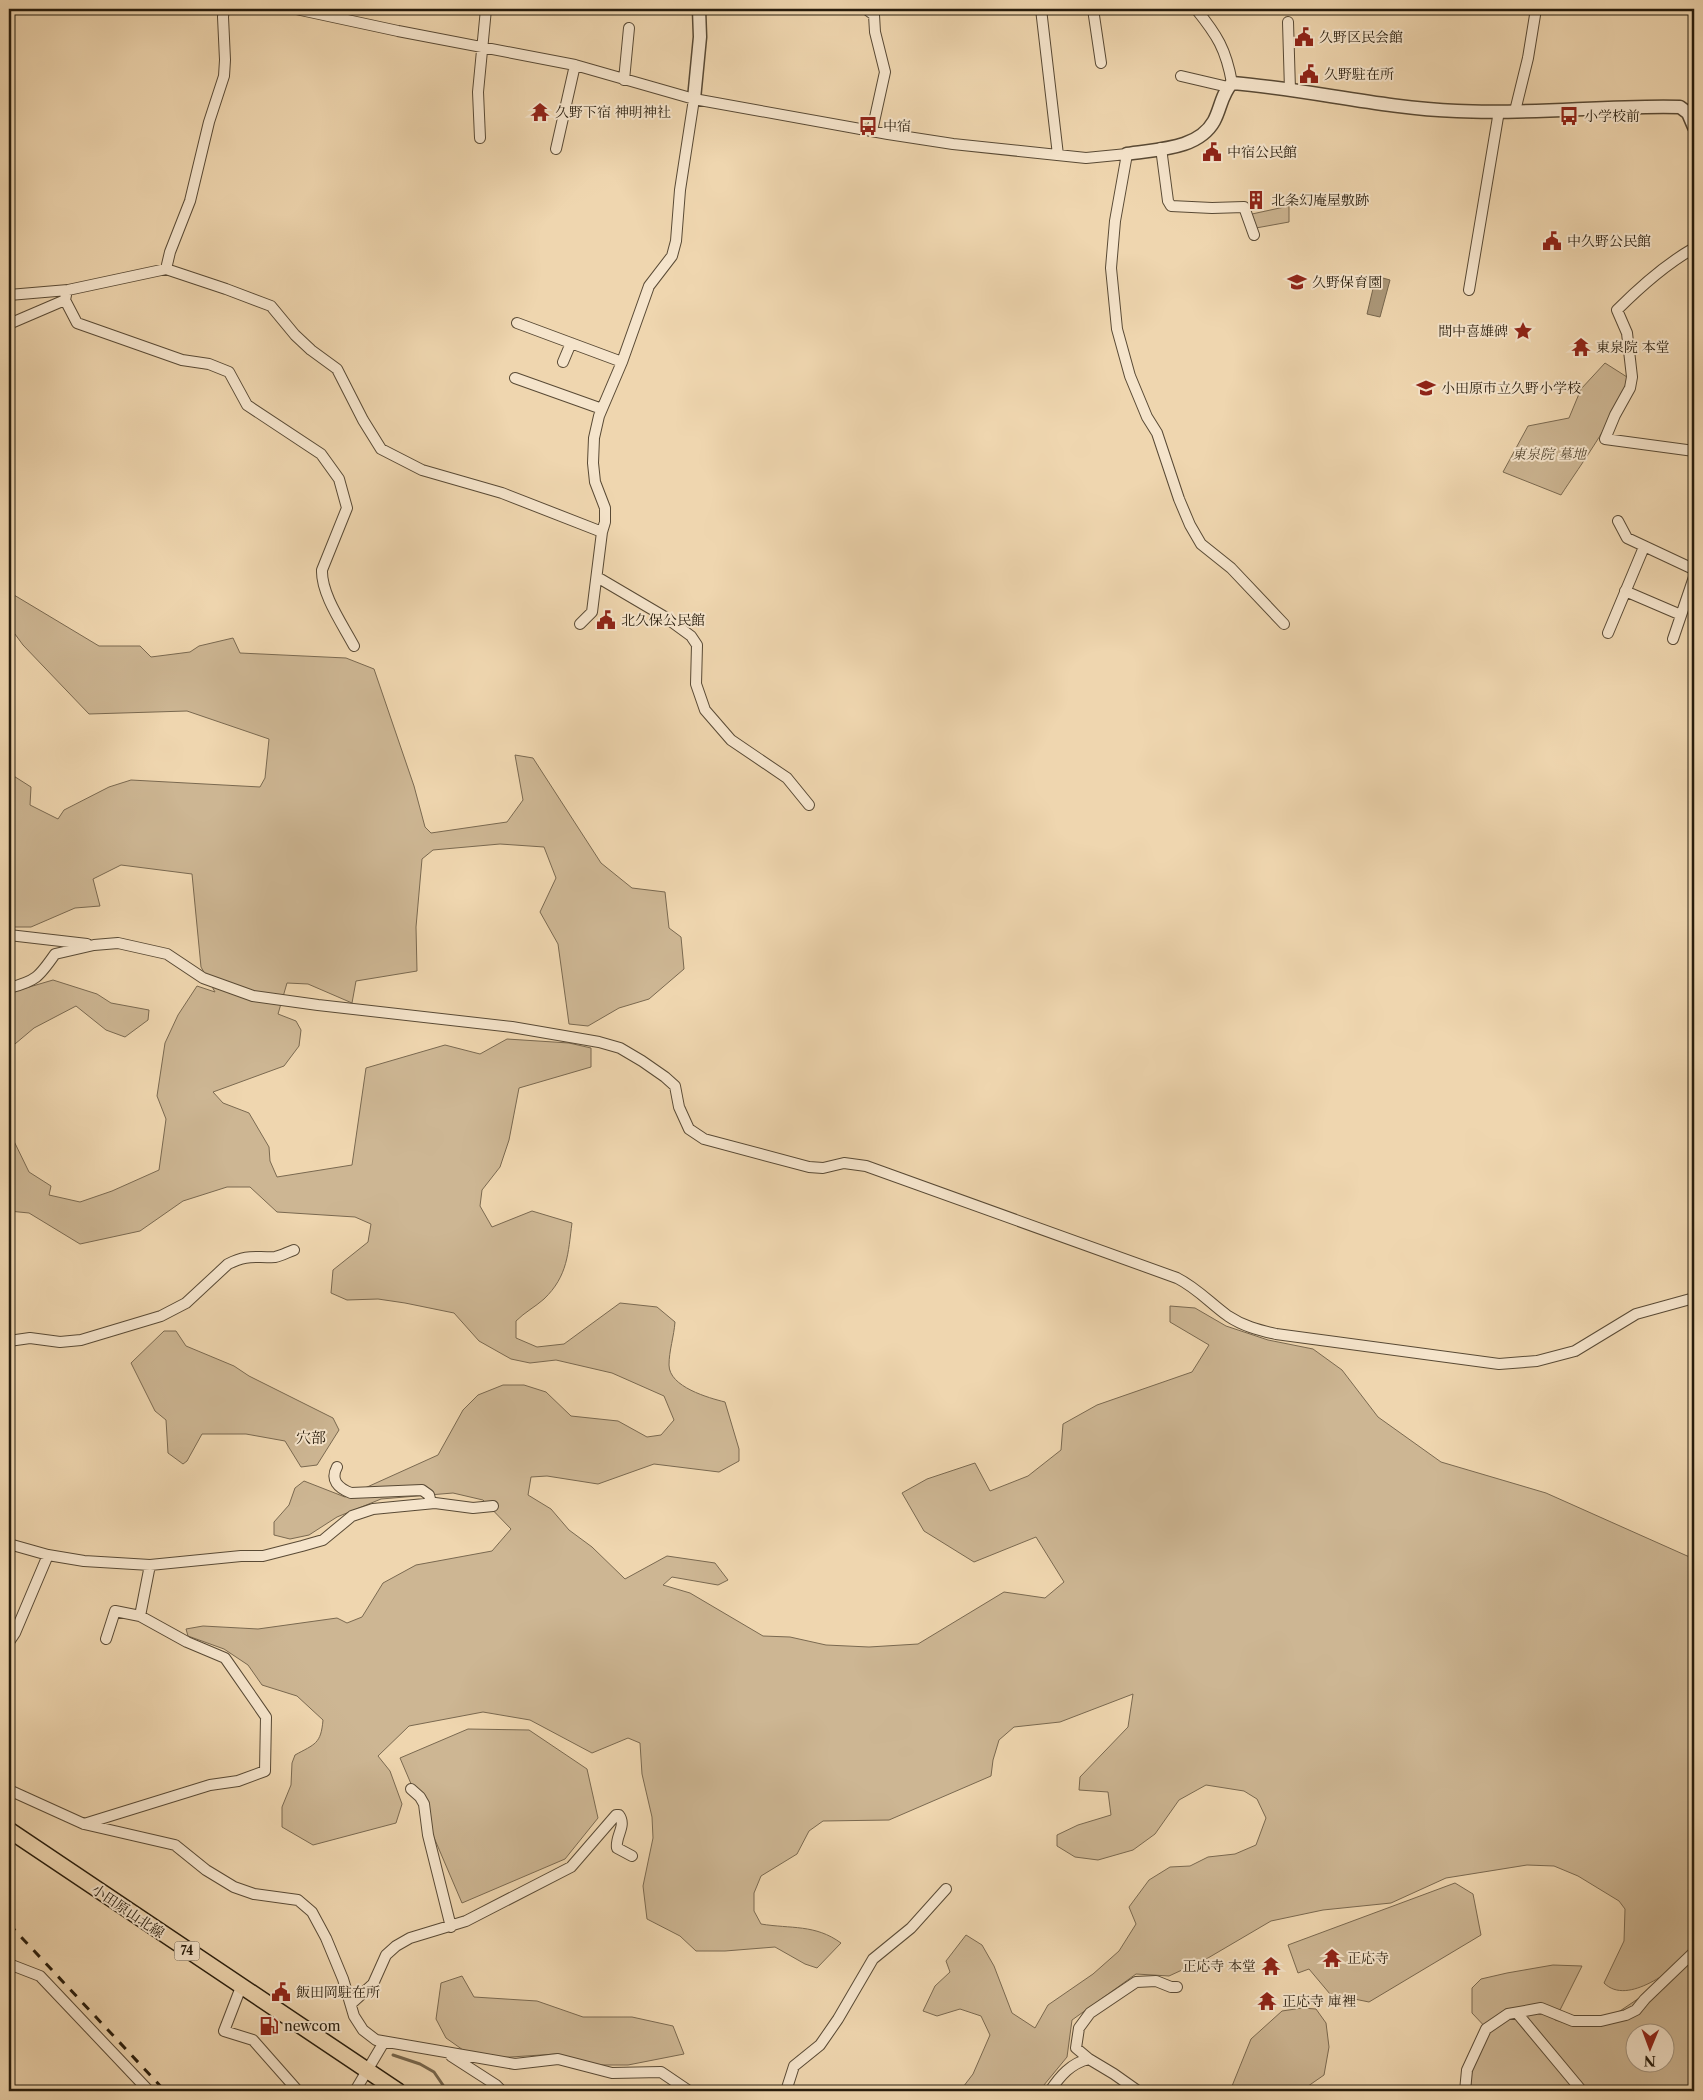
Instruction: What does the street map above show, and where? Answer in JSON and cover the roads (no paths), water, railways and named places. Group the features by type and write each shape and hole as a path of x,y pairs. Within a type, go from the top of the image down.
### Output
{"main road":[{"name":"小田原山北線","path":"9,1830 240,1987 398,2091"}],"street":[{"path":"166,269 170,252 190,201 209,122 224,76 224,9"},
{"path":"296,9 575,64 624,80 694,99 953,144 1086,158 1127,154 1195,141 1207,131 1215,120 1223,95 1230,85 1228,60 1206,20 1196,9"},
{"path":"480,138 478,92 486,9"},
{"path":"580,624 592,612 602,532 605,522 605,508 595,482 592,463 594,438 602,409 622,362 649,286 672,256 676,241 680,190 694,99 700,37 699,9"},
{"path":"866,9 874,15 875,32 885,72 872,131"},
{"path":"1041,9 1058,155"},
{"path":"1093,9 1101,63"},
{"path":"1515,111 1528,58 1536,9"},
{"path":"1288,22 1290,90"},
{"path":"624,80 629,28"},
{"path":"556,149 575,64"},
{"path":"1181,76 1230,85 1290,90 1458,112 1694,107"},
{"path":"1680,107 1688,113 1694,127"},
{"path":"1469,290 1499,111"},
{"path":"1161,148 1168,201 1171,206 1212,208 1244,206 1254,235"},
{"path":"1127,154 1115,221 1111,268 1117,329 1130,376 1147,418 1157,433 1178,499 1201,544 1231,568 1284,624"},
{"path":"1694,248 1645,284 1617,310 1627,333 1632,377 1630,388 1615,415 1605,439 1694,451"},
{"path":"9,295 68,290 166,269 271,306 310,350 338,369 363,420 381,449 422,470 502,493 602,532"},
{"path":"68,290 65,300 77,323 182,360 209,364 229,372 248,406 321,454 339,480 347,508 322,570 322,579 327,594 354,646"},
{"path":"9,324 65,300"},
{"path":"517,323 622,362"},
{"path":"563,362 571,343"},
{"path":"515,378 602,409"},
{"path":"1618,521 1627,538 1694,571"},
{"path":"1608,633 1644,547"},
{"path":"597,577 665,617 691,636 697,645 696,684 705,710 731,740 787,778 809,805"},
{"path":"1673,639 1694,577"},
{"path":"1625,591 1681,615"},
{"path":"9,935 94,945"},
{"path":"9,988 35,979 55,954 94,945 118,943 167,954 203,978 253,996 318,1006 512,1027 598,1042 620,1048 642,1061 675,1086 680,1107 689,1129 704,1139 808,1167 824,1168 844,1163 866,1166 1177,1278 1190,1285 1228,1316 1240,1323 1251,1328 1276,1334 1499,1364 1537,1361 1575,1352 1636,1314 1694,1298"},
{"path":"9,1341 30,1338 60,1342 81,1340 161,1316 186,1303 228,1264 236,1260 246,1256 277,1257 294,1250"},
{"path":"337,1467 334,1473 335,1482 342,1489 351,1493 422,1490 429,1495 431,1503"},
{"path":"9,1544 48,1555 84,1561 150,1565 241,1556 263,1556 323,1540 352,1516 373,1509 431,1503 466,1508 493,1506"},
{"path":"9,1642 15,1633 48,1555"},
{"path":"140,1616 150,1565"},
{"path":"84,1824 210,1785 238,1782 265,1771 266,1718 225,1658 187,1642 140,1616 115,1611 106,1639"},
{"path":"411,1789 420,1797 424,1804 428,1835 451,1927"},
{"path":"9,1790 84,1824 175,1845 206,1870 234,1887 254,1894 298,1900 312,1912 326,1938 352,2003 354,2016 363,2030 376,2040 448,2054 515,2064 558,2059 612,2073 661,2072 689,2091"},
{"path":"352,2003 373,1984 386,1955 396,1946 410,1938 466,1922 571,1867 616,1815 619,1815 622,1823 616,1848 632,1856"},
{"path":"786,2091 794,2066 820,2045 838,2019 873,1959 910,1928 946,1888"},
{"path":"1466,2091 1467,2070 1486,2029 1508,2014 1541,2008 1573,2021 1600,2020 1626,2014 1636,2010 1645,1998 1694,1952"},
{"path":"9,1964 40,1976 149,2091"},
{"path":"1138,2091 1089,2059 1076,2048 1079,2028 1090,2013 1136,1982 1156,1981 1170,1987 1176,1986"},
{"path":"240,1987 224,2030 252,2040 298,2091"},
{"path":"1517,2013 1582,2091"},
{"path":"355,2091 384,2042"},
{"path":"448,2054 496,2085 502,2091"},
{"path":"1050,2091 1059,2077 1078,2061 1089,2059"}],"waterway":[{"path":"393,2055 420,2064 434,2072 447,2091"}],"railway":[{"path":"9,1924 165,2091"}],"place":[{"name":"久野区民会館","path":"1304,37"},
{"name":"久野駐在所","path":"1309,74"},
{"name":"久野下宿 神明神社","path":"540,112"},
{"name":"小学校前","path":"1569,116"},
{"name":"中宿","path":"868,126"},
{"name":"中宿公民館","path":"1212,152"},
{"name":"北条幻庵屋敷跡","path":"1256,200"},
{"name":"中久野公民館","path":"1552,241"},
{"name":"久野保育園","path":"1297,282"},
{"name":"間中喜雄碑","path":"1523,331"},
{"name":"東泉院 本堂","path":"1581,347"},
{"name":"小田原市立久野小学校","path":"1426,388"},
{"name":"北久保公民館","path":"606,620"},
{"name":"正応寺","path":"1332,1958"},
{"name":"正応寺 本堂","path":"1271,1966"},
{"name":"飯田岡駐在所","path":"281,1992"},
{"name":"正応寺 庫裡","path":"1267,2001"},
{"name":"newcom","path":"269,2026"}],"district":[{"name":"穴部","path":"311,1438"}],"park label":[{"name":"東泉院 墓地","path":"1549,454"}]}
